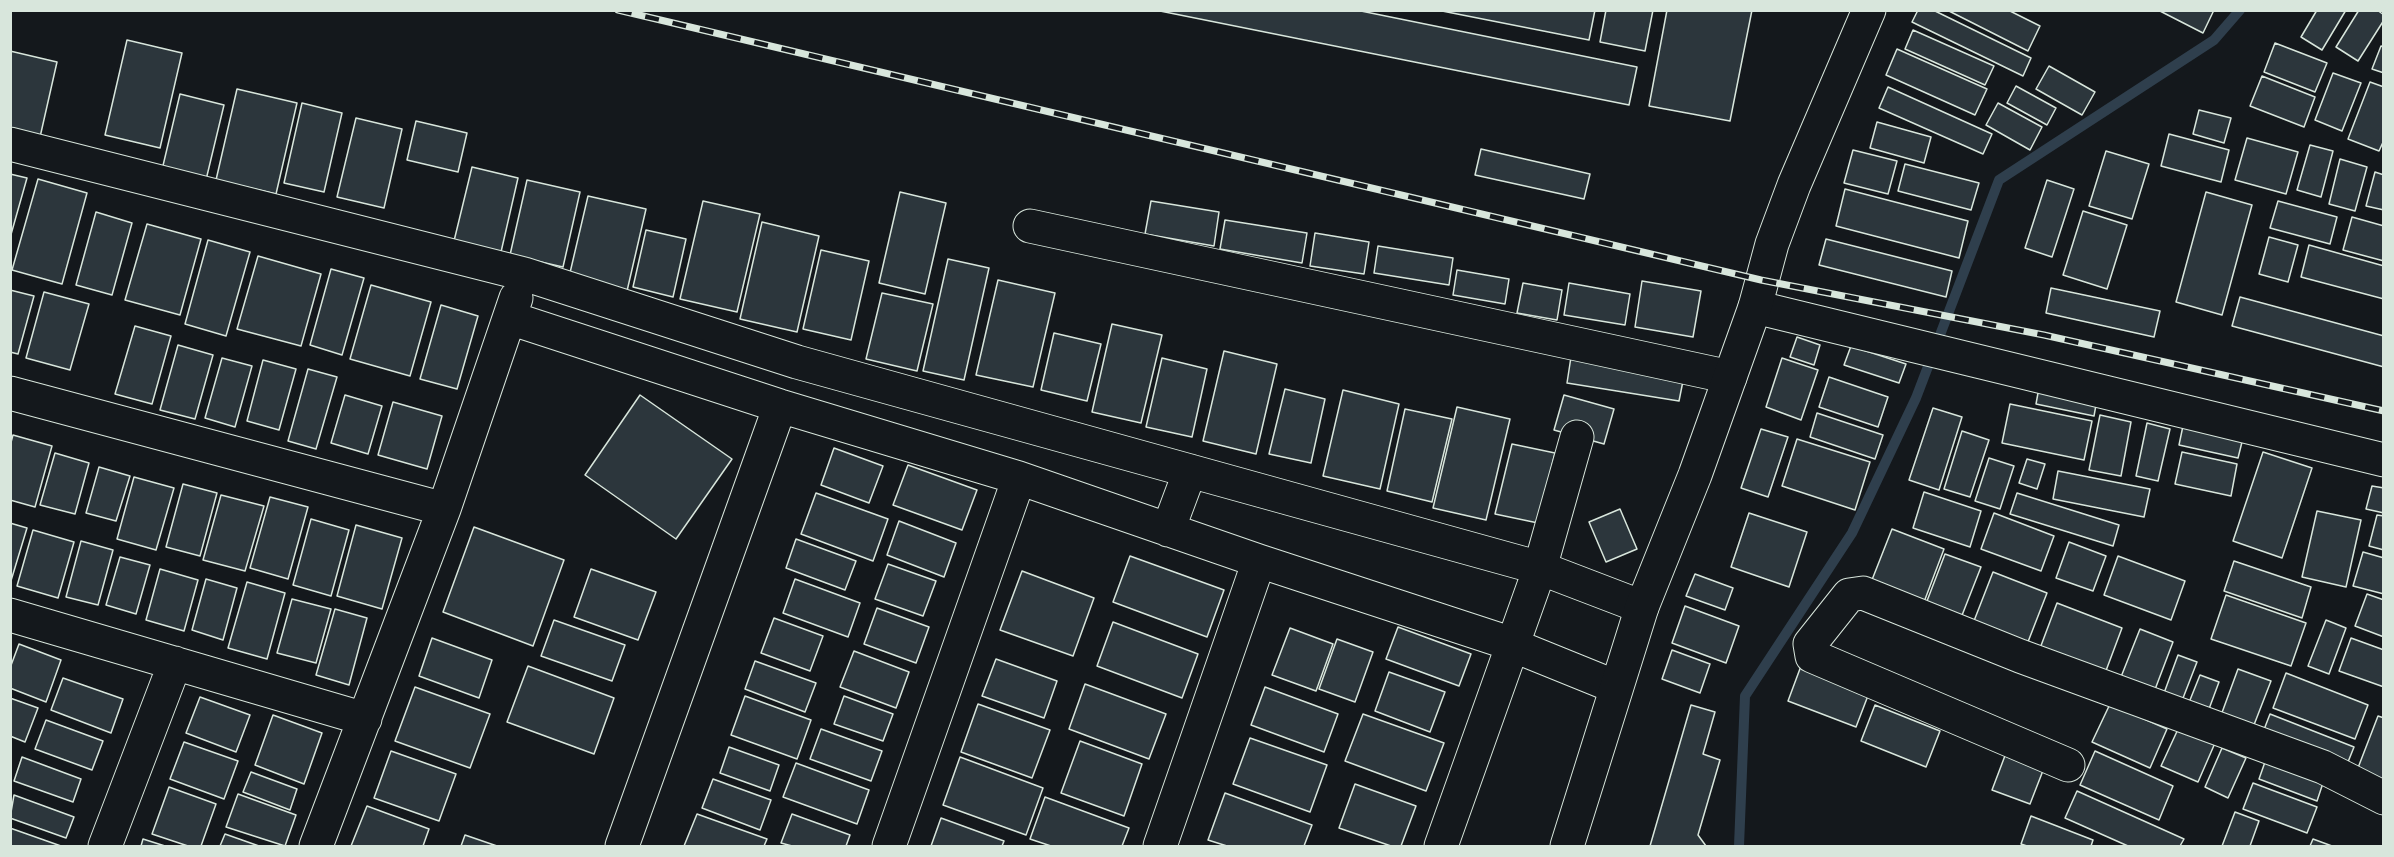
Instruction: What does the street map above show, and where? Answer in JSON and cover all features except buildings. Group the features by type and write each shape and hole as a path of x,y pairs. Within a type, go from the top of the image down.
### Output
{"street":[{"path":"1567,846 1642,607 1695,475 1755,307 1772,244 1794,185 1869,10"},
{"path":"10,144 524,274 797,362 1540,568 1642,607"},
{"path":"1030,226 1730,377"},
{"path":"316,846 444,509 524,274"},
{"path":"1755,307 1974,358 2384,460"},
{"path":"510,318 780,406 1019,478 1514,646 1616,687"},
{"path":"10,393 444,509"},
{"path":"622,846 780,406"},
{"path":"1440,846 1514,646 1540,568 1576,437"},
{"path":"1168,530 1190,471"},
{"path":"889,846 1019,478"},
{"path":"1160,846 1258,561"},
{"path":"2068,765 1812,656 1810,645 1849,595 1863,593 2020,656 2323,767 2384,798"},
{"path":"10,615 365,719"},
{"path":"105,846 175,663"}],"waterway":[{"path":"1739,846 1745,696 1852,533 1916,398 1999,180 2214,40 2240,10"}],"railway":[{"path":"618,10 1761,280 2044,335 2384,411"}]}
